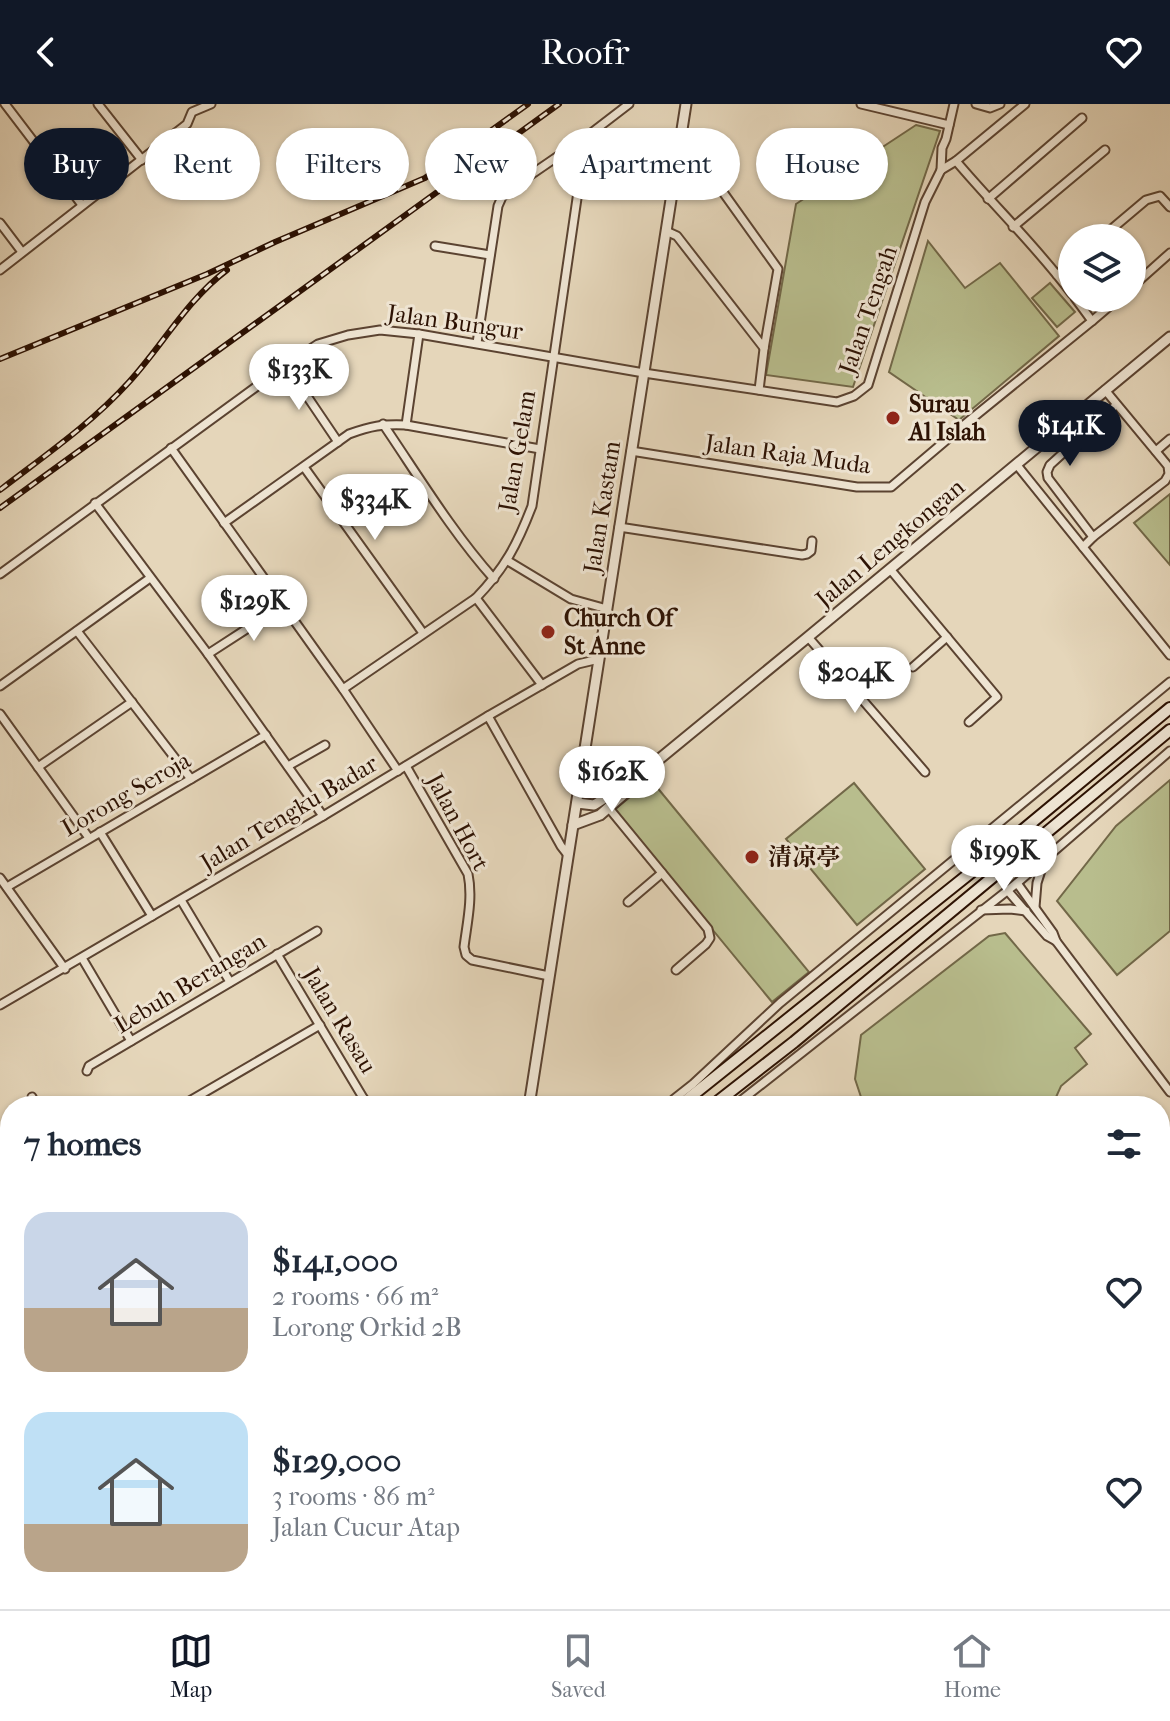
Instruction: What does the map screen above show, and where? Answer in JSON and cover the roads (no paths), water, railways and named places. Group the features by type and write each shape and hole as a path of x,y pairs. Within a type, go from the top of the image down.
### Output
{"main road":[{"path":"692,1096 989,858 1170,708"},
{"path":"725,1096 1170,730"}],"street":[{"path":"5,104 82,205"},
{"path":"98,104 142,160"},
{"path":"186,104 192,112"},
{"path":"0,270 187,124 192,112 211,104"},
{"path":"598,128 629,104"},
{"name":"Jalan Kastam","path":"682,128 686,104"},
{"path":"861,104 949,125"},
{"name":"Jalan Tengah","path":"644,373 837,402 854,396 868,385 925,202 941,170 942,148 954,104"},
{"path":"976,104 990,108 1000,104"},
{"path":"941,170 1025,104"},
{"path":"988,199 1082,118"},
{"path":"1013,227 1105,150"},
{"path":"477,343 498,206 510,189 553,160"},
{"path":"956,161 1057,275"},
{"path":"1118,224 1146,200 1160,196 1170,207"},
{"name":"Jalan Gelam","path":"343,689 476,598 508,561 523,530 532,506 577,200"},
{"name":"Jalan Kastam","path":"531,1096 671,200"},
{"path":"729,200 778,269 759,390"},
{"path":"0,223 22,252"},
{"path":"666,231 677,236 764,349"},
{"path":"435,246 490,255"},
{"path":"1146,274 1170,253"},
{"path":"1085,312 1092,321"},
{"name":"Jalan Raja Muda","path":"631,451 857,487 891,487 1103,312"},
{"name":"Jalan Bungur","path":"0,574 318,344 380,330 477,343 644,373"},
{"path":"406,425 419,334"},
{"name":"Jalan Lengkongan","path":"577,803 594,805 635,779 1170,337"},
{"path":"286,365 338,442"},
{"path":"1083,547 1165,481 1169,474 1168,466 1105,390"},
{"path":"1093,537 1048,478 1047,472 1050,465 1116,405"},
{"path":"383,424 467,547 494,579"},
{"path":"224,523 349,434 383,424 406,425 540,449"},
{"path":"1156,451 1170,439"},
{"path":"171,448 282,606 402,768"},
{"path":"1016,464 1170,655"},
{"path":"304,467 423,633"},
{"path":"95,503 208,654 323,816"},
{"path":"619,527 802,555 811,551 812,541"},
{"path":"508,561 571,599 607,609"},
{"path":"890,569 997,697 969,722"},
{"path":"0,686 150,578"},
{"path":"476,598 542,685"},
{"path":"208,654 282,606"},
{"path":"77,631 191,779"},
{"path":"808,637 925,772"},
{"path":"913,667 947,637"},
{"name":"Jalan Tengku Badar","path":"0,1005 578,664 599,659"},
{"path":"677,1096 780,1003 1170,682"},
{"path":"38,767 132,702"},
{"path":"0,714 89,838"},
{"path":"488,716 568,855"},
{"name":"Lorong Seroja","path":"7,887 266,735"},
{"path":"288,766 325,745"},
{"path":"747,1096 1017,883 1170,751"},
{"name":"Jalan Hort","path":"402,768 468,874 466,955 472,960 549,976"},
{"name":"Jalan Lengkongan","path":"573,825 600,815 631,788 635,779"},
{"path":"608,807 708,929 710,938 706,944 676,970"},
{"path":"100,832 152,916"},
{"path":"1035,909 1037,883 1045,859"},
{"path":"628,902 662,873"},
{"path":"0,878 65,969"},
{"path":"1017,883 1056,941 1170,1092"},
{"path":"1007,890 1047,936 1056,941"},
{"path":"181,900 230,982"},
{"path":"981,910 1026,911"},
{"name":"Lebuh Berangan","path":"87,1071 89,1066 317,931"},
{"name":"Jalan Rasau","path":"277,954 362,1096"},
{"path":"82,958 131,1041"},
{"path":"198,1096 320,1025"}],"railway":[{"path":"0,359 207,274 425,178 528,104"},
{"path":"0,508 559,104"},
{"path":"0,490 99,412 141,368 199,295 227,270"}],"place":[{"name":"Surau Al Islah","path":"893,418"},
{"name":"Church Of St Anne","path":"548,632"},
{"name":"清凉亭","path":"752,857"}]}
